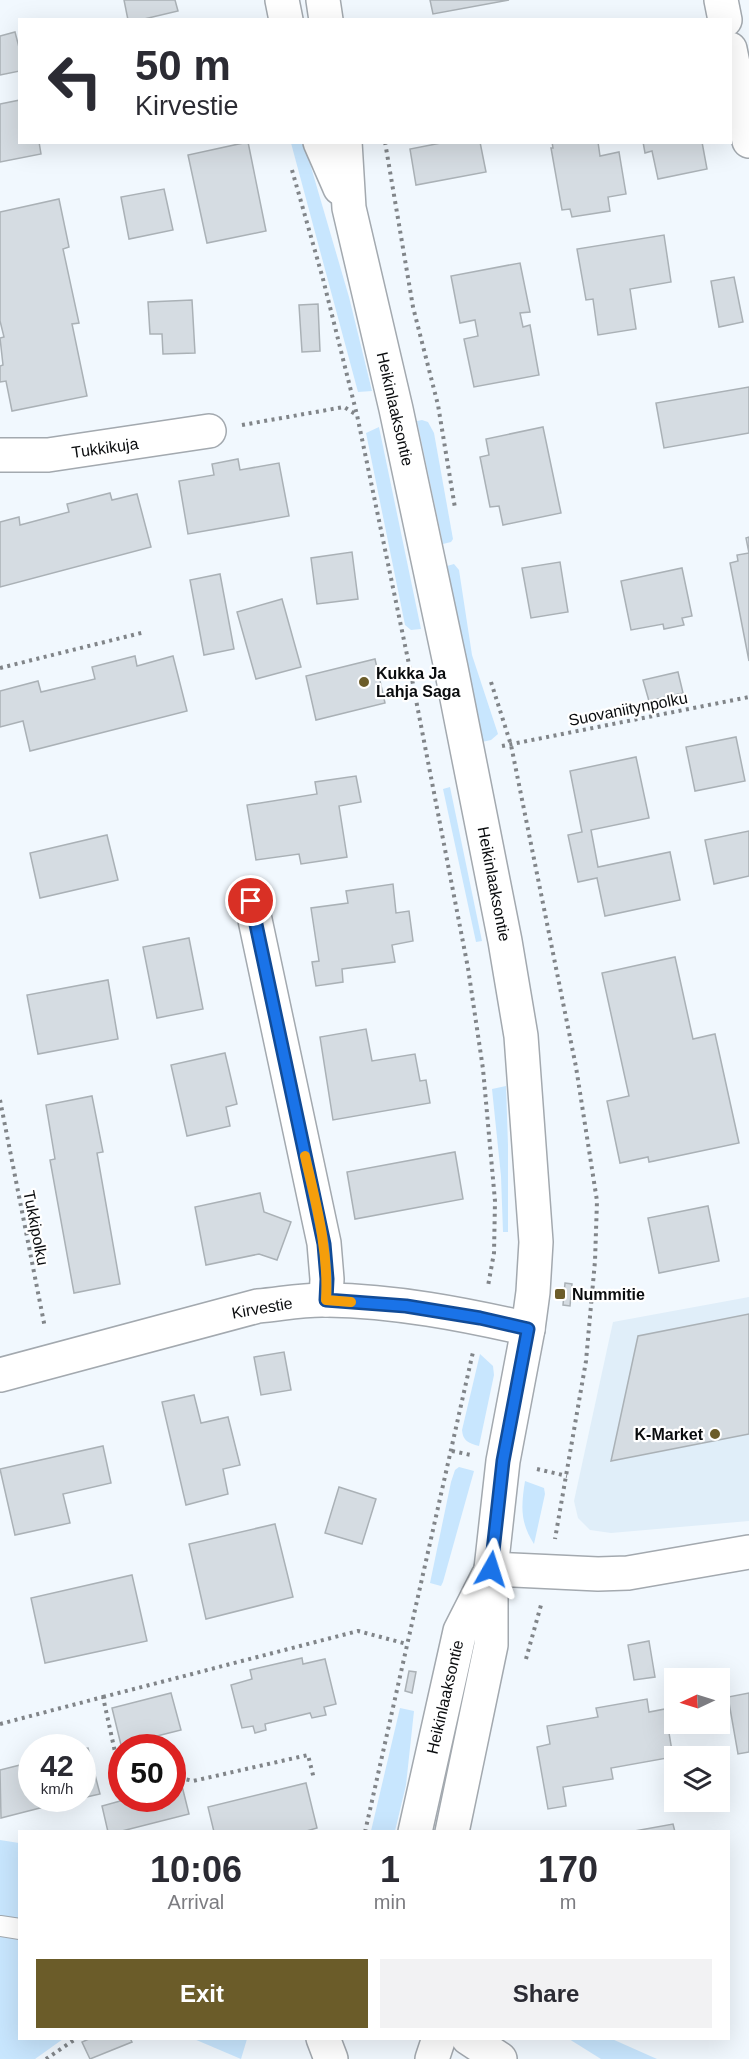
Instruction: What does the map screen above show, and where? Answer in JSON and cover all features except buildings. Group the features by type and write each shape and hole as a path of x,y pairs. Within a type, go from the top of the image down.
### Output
{"main road":[{"path":"282,0 286,18"},
{"path":"323,0 326,18"},
{"path":"721,0 724,18"},
{"path":"732,59 749,141"},
{"name":"Heikinlaaksontie","path":"321,144 350,208"},
{"name":"Heikinlaaksontie","path":"345,144 350,208 396,409 451,668 505,941 521,1036 536,1242 528,1329 503,1461 491,1569 491,1645 452,1830"},
{"name":"Tukkikuja","path":"0,455 48,455 209,431"},
{"path":"251,901 324,1244 326,1300"},
{"name":"Kirvestie","path":"0,1375 258,1306 326,1300 406,1306 480,1318 528,1329"},
{"path":"491,1569 598,1574 628,1573 749,1552"},
{"name":"Heikinlaaksontie","path":"415,1830 460,1631 491,1569"},
{"path":"324,2040 331,2059"},
{"path":"432,2059 438,2040"},
{"path":"471,2040 500,2059"}],"lane":[{"path":"0,1926 18,1929"}],"path":[{"path":"290,164 323,279 357,415 411,674 468,968 483,1069 495,1201 494,1253 490,1280"},
{"path":"209,431 344,407 357,415"},
{"path":"0,668 145,633"},
{"name":"Suovaniitynpolku","path":"512,745 749,697"},
{"name":"Tukkipolku","path":"0,1100 51,1361"},
{"path":"365,1830 474,1349"},
{"path":"0,1724 358,1630 406,1644"},
{"path":"103,1697 111,1734"},
{"path":"186,1779 193,1781 308,1755 314,1779"},
{"path":"46,2059 74,2040"}],"shaded area":[{"path":"291,144 304,144 349,297 372,391 358,392"},
{"path":"417,421 428,422 434,433 453,539 443,544"},
{"path":"379,427 421,629 411,630 405,625 366,433"},
{"path":"454,564 459,570 472,655 498,734 491,740 482,742 447,566"},
{"path":"450,787 482,941 476,942 443,789"},
{"path":"506,1086 508,1232 503,1232 501,1176 492,1089"},
{"path":"749,1297 749,1521 611,1533 590,1530 578,1518 574,1501 613,1322"},
{"path":"480,1354 493,1366 494,1375 479,1446 467,1441 462,1430"},
{"path":"459,1467 474,1471 441,1586 430,1583 451,1482 455,1470"},
{"path":"525,1481 544,1488 545,1494 534,1544 526,1529 523,1514"},
{"path":"400,1708 414,1711 406,1785 395,1830 371,1830"},
{"path":"0,1840 18,1843 18,2040 62,2040 35,2059 0,2059"},
{"path":"196,2040 246,2040 241,2059"},
{"path":"571,2040 614,2040 657,2059 601,2059"}],"slow traffic":[{"path":"305,1156 324,1244 326,1300 351,1302"}],"place":[{"name":"Kukka Ja Lahja Saga","path":"364,682"},
{"name":"Nummitie","path":"560,1294"},
{"name":"K-Market","path":"715,1434"}],"route":[{"path":"251,901 324,1244 326,1300 406,1306 480,1318 528,1329 503,1461 491,1569"}]}
